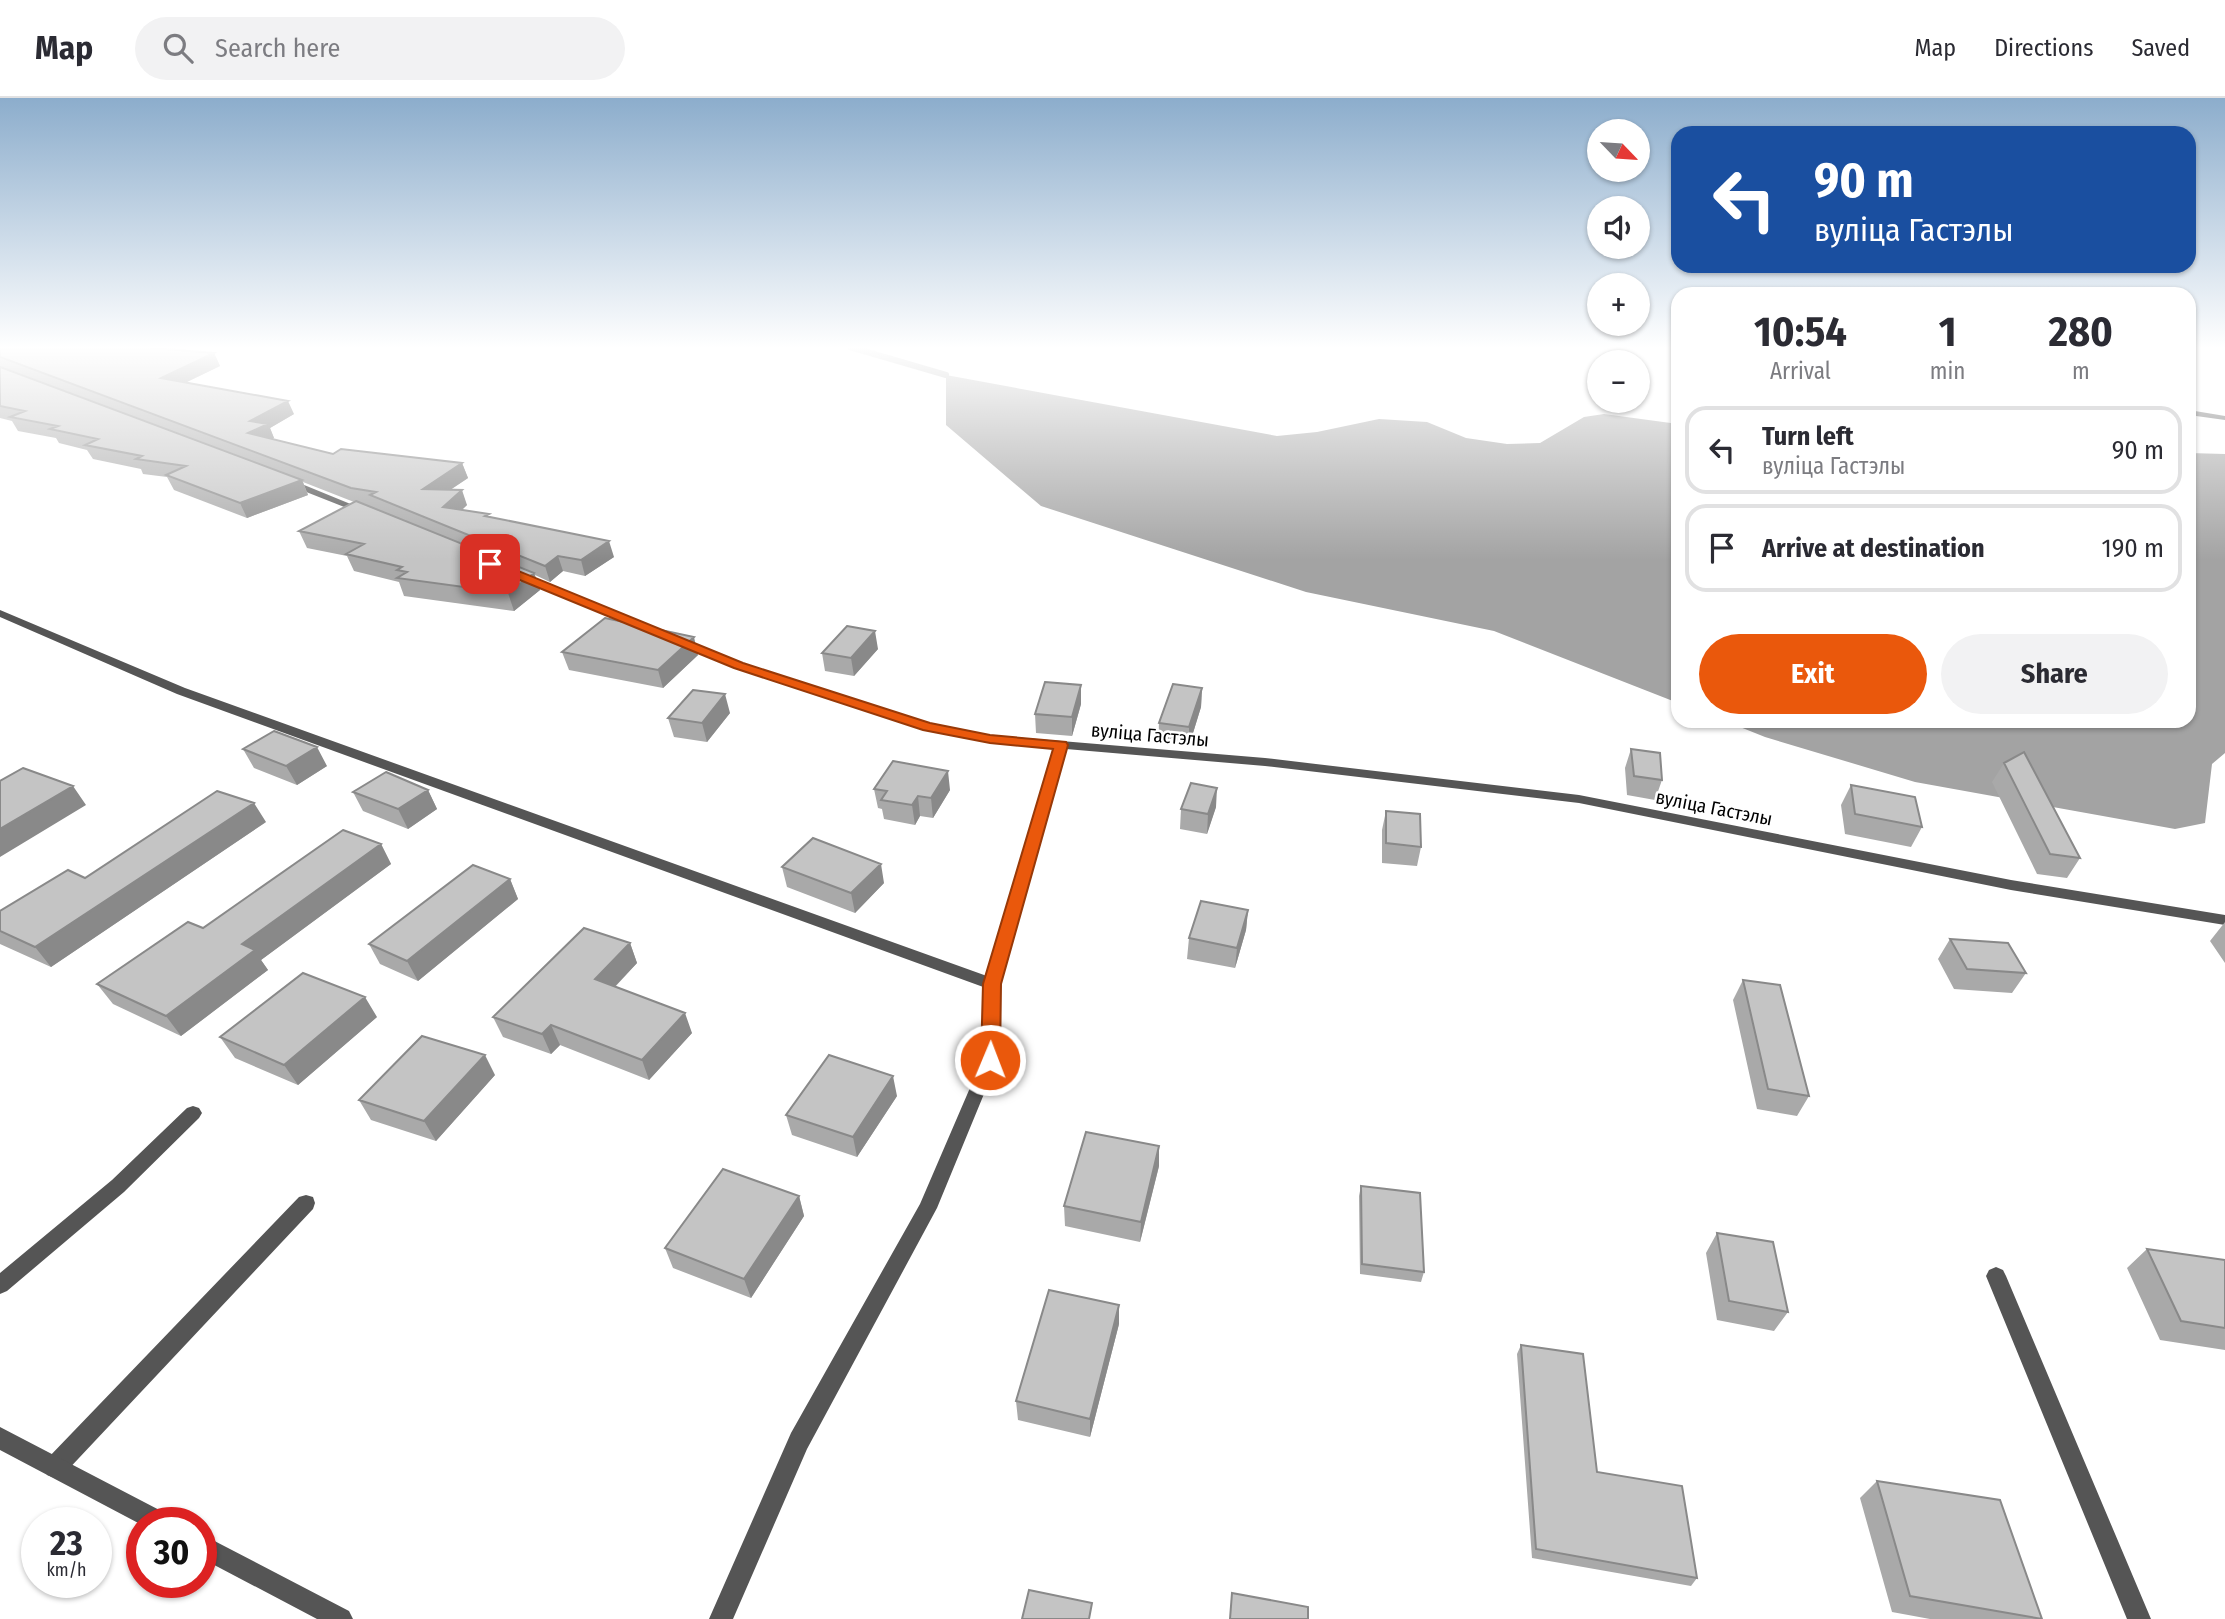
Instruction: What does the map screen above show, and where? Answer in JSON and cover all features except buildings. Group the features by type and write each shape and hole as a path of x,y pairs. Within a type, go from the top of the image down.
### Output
{"street":[{"path":"279,478 381,519"},
{"name":"вуліца Гастэлы","path":"509,571 738,665 928,727 990,739 1265,762 1578,799 2011,885 2225,920"},
{"path":"0,613 180,691 992,984"},
{"path":"721,1619 799,1441 928,1208 990,1060 992,984 1061,745"},
{"path":"0,1285 118,1186 193,1113"},
{"path":"55,1468 306,1203"},
{"path":"1996,1276 2139,1619"},
{"path":"0,1438 130,1507"},
{"path":"217,1553 341,1619"}],"shaded area":[{"path":"946,418 1179,418 1277,436 1317,432 1379,419 1427,422 1466,438 1507,444 1540,443 1582,418 1633,418 1671,423 1671,700 1494,631 1306,592 1041,506 946,425"},
{"path":"2196,453 2225,454 2225,753 2212,764 2205,823 2175,829 1915,782 1742,728 2196,728"}],"route":[{"path":"490,564 738,665 928,727 990,739 1061,745 992,984 990,1060"}]}
